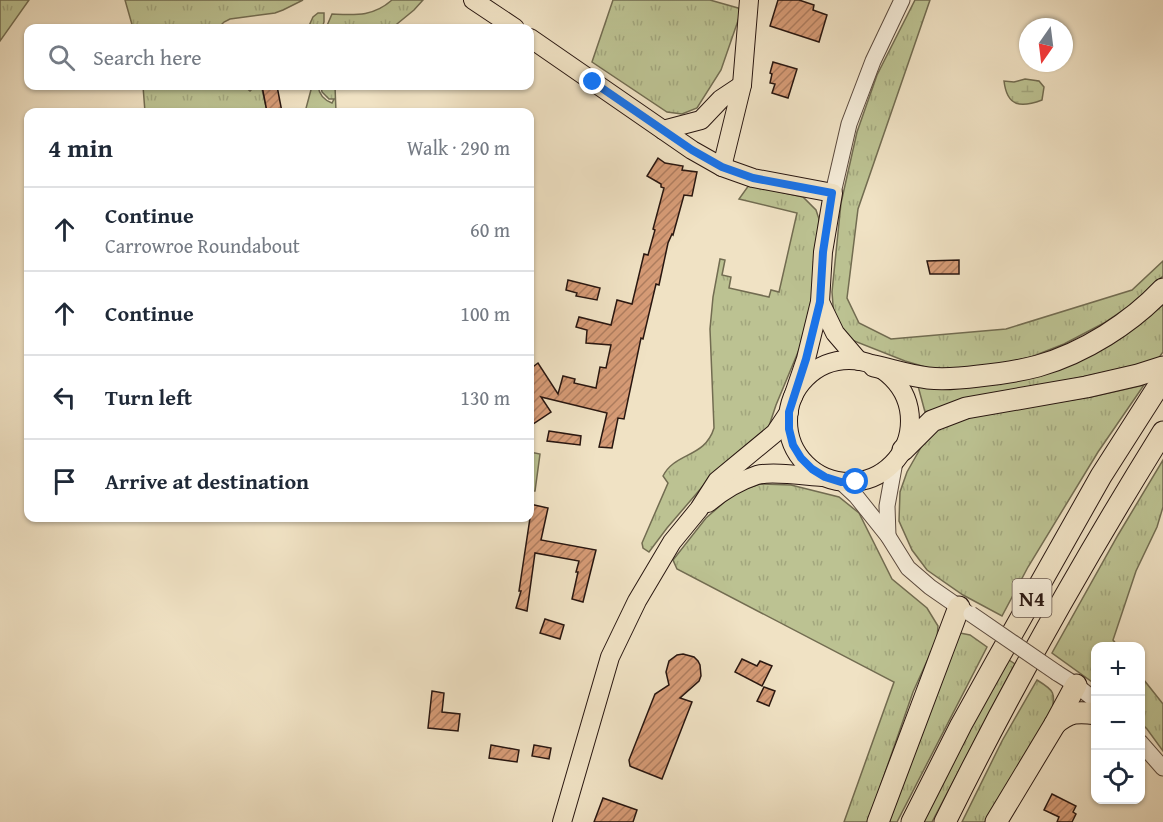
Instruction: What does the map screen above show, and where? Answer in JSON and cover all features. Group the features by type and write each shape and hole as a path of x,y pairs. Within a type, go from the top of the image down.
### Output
{"highway":[{"path":"867,363 928,378 958,378 1007,373 1040,365 1077,350 1119,328 1163,289"},
{"path":"899,456 932,421 966,408 1086,387 1163,367"},
{"name":"N4","path":"912,822 961,725 1101,476 1163,379"},
{"name":"N4","path":"945,822 1066,594 1163,432"},
{"path":"878,822 964,611"},
{"path":"996,822 1076,685"},
{"path":"1055,724 1066,714 1082,711 1091,713"}],"main road":[{"path":"473,0 509,24"},
{"path":"722,167 742,85 749,0"},
{"path":"534,41 692,150 722,167 753,178 832,193 823,252 820,302 806,359 791,404 789,429 793,445 801,458 812,469 833,480"},
{"path":"663,130 701,120 721,99 742,85"},
{"path":"699,509 725,489 758,475 792,474 856,482 872,478 884,471 899,456 909,434 910,418 907,402 900,387 888,374 867,363 835,333 820,302"},
{"path":"562,822 610,657 637,601 672,543 699,509 717,481 775,433 802,382 814,371 829,364 844,361 867,363"}],"street":[{"path":"832,193 849,124 873,61 902,0"},
{"path":"888,536 886,506 899,456"},
{"path":"833,480 856,496 888,536 908,568 930,587 1076,685 1091,698"},
{"path":"1145,748 1163,768"}],"green space":[{"path":"0,0 29,0 0,41"},
{"path":"125,0 303,0 275,13 230,19 222,24 132,24"},
{"path":"392,0 423,0 397,24 328,24 332,14 371,12"},
{"path":"613,0 710,0 738,8 741,12 721,70 697,108 682,114 667,112 592,62"},
{"path":"915,0 930,0 858,209 847,298 859,323 891,339 1006,329 1132,290 1163,261 1163,276 1135,302 1104,323 1064,344 1031,357 996,365 951,371 932,369 844,337 834,318 832,292 841,203 857,132 877,75"},
{"path":"318,13 324,13 323,24 310,24"},
{"path":"1025,79 1039,81 1044,87 1042,100 1028,104 1012,101 1008,96 1004,81 1014,82"},
{"path":"143,90 262,90 266,108 145,108"},
{"path":"311,90 319,90 322,96 332,103 334,99 329,99 322,90 335,90 336,108 306,108"},
{"path":"749,185 803,197 816,210 819,219 811,321 769,426 709,479 649,552 643,548 642,543 668,483 663,476 668,468 704,445 714,428 710,329 720,259 725,260 722,275 731,277 729,288 769,297 771,290 779,292 797,213 739,199"},
{"path":"1163,301 1163,352 1158,359 925,412 918,386 1023,378"},
{"path":"1144,385 1098,452 1028,567 1002,616 963,595 927,570 912,550 899,521 900,492 907,472 928,435 952,420 1091,397"},
{"path":"534,453 540,454 534,491"},
{"path":"1163,460 1163,507 1157,527 1136,571 1113,640 1115,642 1091,642 1091,681 1052,653"},
{"path":"760,484 791,485 839,497 859,513 892,579 927,608 938,626 937,639 913,692 868,822 844,822 894,682 677,569 673,560 706,518 736,492"},
{"path":"960,633 970,635 987,647 897,822 885,822"},
{"path":"1006,658 1015,664 932,822 923,822"},
{"path":"1037,680 1052,693 1052,713 986,822 962,822 1002,741"},
{"path":"1145,681 1163,704 1163,751 1145,727"}],"building":[{"path":"778,0 799,0 814,5 813,10 827,15 819,42 770,26"},
{"path":"773,62 797,69 788,98 772,93 775,84 770,83"},
{"path":"263,90 278,90 281,108 266,108"},
{"path":"658,158 665,163 683,166 682,170 697,172 692,196 684,195 673,235 668,243 659,285 656,284 643,339 641,338 624,419 618,418 612,448 599,447 607,413 541,397 551,412 534,423 534,366 538,363 558,394 563,376 575,379 574,383 596,388 600,367 606,368 611,345 586,343 587,330 576,327 579,317 611,325 617,300 632,304 644,254 648,255 655,230 653,229 664,188 647,176"},
{"path":"959,260 959,274 930,274 927,261"},
{"path":"568,280 600,288 597,300 576,296 577,293 566,290"},
{"path":"549,431 581,436 580,445 547,441"},
{"path":"534,505 548,508 541,540 596,550 583,602 572,599 579,561 535,553 527,611 516,608 521,591 519,591 529,522 534,522"},
{"path":"545,619 564,625 560,639 540,633"},
{"path":"683,654 694,657 698,661 701,676 699,681 680,698 692,702 662,779 630,766 629,760 655,694 669,685 666,672 669,661"},
{"path":"742,659 757,666 760,661 772,666 762,686 735,672"},
{"path":"764,687 775,691 769,706 757,701"},
{"path":"432,691 444,693 442,712 460,714 458,731 428,728"},
{"path":"491,745 519,750 517,762 489,758"},
{"path":"534,745 551,748 549,759 532,756"},
{"path":"1052,794 1076,806 1073,812 1076,814 1072,822 1057,822 1059,817 1044,810"},
{"path":"603,798 637,810 633,822 594,822"}],"route":[{"path":"593,82 692,150 722,167 753,178 832,193 823,252 820,302 806,359 789,412 789,429 793,445 812,469 825,477 841,482 856,482"}]}
